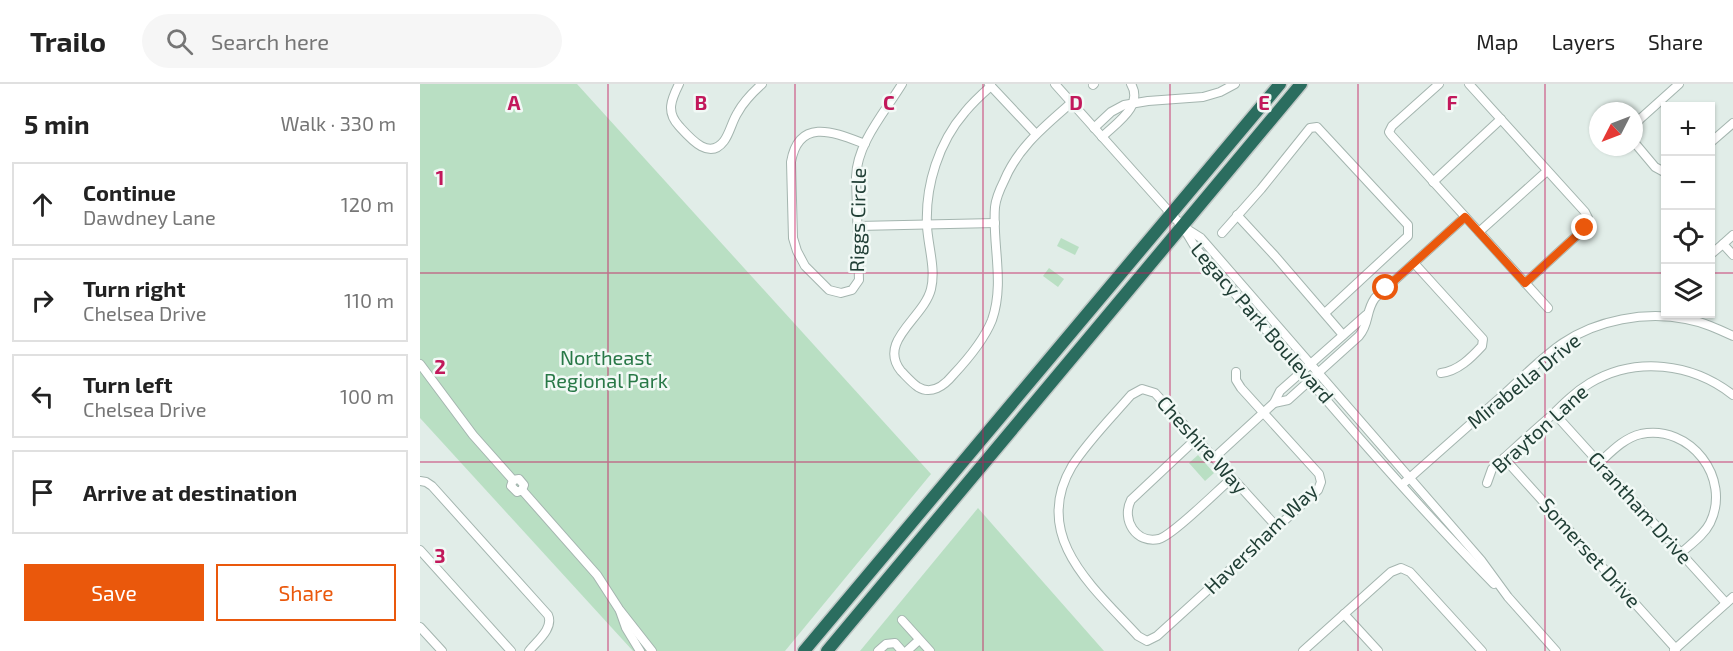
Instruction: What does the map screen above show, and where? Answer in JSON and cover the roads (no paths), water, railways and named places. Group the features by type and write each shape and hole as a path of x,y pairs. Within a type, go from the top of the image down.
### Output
{"highway":[{"path":"807,648 1280,84"},
{"path":"827,651 1301,84"},
{"path":"899,564 907,549 956,484 960,476 957,470"}],"street":[{"path":"679,84 671,102 671,114 696,144 708,149 716,148 724,141 743,104 762,84"},
{"name":"Riggs Circle","path":"865,144 829,131 809,133 797,143 790,162 793,238 797,250 805,266 829,290 841,293 852,290 859,280 856,170 865,144 902,84"},
{"path":"1055,84 1182,226"},
{"path":"1102,136 1134,104 1135,94 1131,84"},
{"path":"1094,128 1124,105 1203,97 1234,84"},
{"path":"1439,84 1392,126 1389,132 1548,308"},
{"path":"1469,84 1585,212 1588,222 1585,228 1525,283"},
{"path":"1643,116 1679,84"},
{"path":"1035,133 990,85 964,112 942,148 930,184 927,224 931,290 923,308 896,341 893,352 894,359 902,372 916,386 931,390 945,384 987,331 996,305 998,279 995,205 1004,180 1018,155 1035,133 1071,103"},
{"path":"1433,182 1501,119"},
{"path":"1715,139 1733,123"},
{"path":"1221,233 1310,128 1317,127 1408,225 1408,236 1324,313"},
{"path":"1643,153 1661,171"},
{"path":"1479,232 1547,171"},
{"path":"1237,215 1343,335"},
{"path":"1214,458 1274,403 1280,391 1366,315 1375,298 1465,217"},
{"path":"858,226 995,223"},
{"name":"Legacy Park Boulevard","path":"1182,226 1201,238 1481,560 1508,597"},
{"name":"Legacy Park Boulevard","path":"1182,226 1195,247 1401,485 1556,651"},
{"path":"1715,251 1733,235"},
{"path":"1723,244 1733,255"},
{"path":"1414,263 1483,339 1482,346 1461,365 1441,373"},
{"path":"1274,403 1287,400 1362,333 1366,325 1366,315"},
{"name":"Mirabella Drive","path":"1401,485 1536,365 1563,343 1587,329 1615,321 1651,317 1685,319 1713,327 1733,336"},
{"path":"420,364 473,435 513,480 511,486 513,490 516,492 522,490 597,575 652,651"},
{"name":"Brayton Lane","path":"1486,483 1490,472 1574,394 1598,379 1622,370 1639,367 1674,368 1688,371 1711,380 1733,395"},
{"name":"Haversham Way","path":"1147,640 1157,636 1318,490 1322,482 1319,474 1241,388 1236,380 1236,372"},
{"name":"Cheshire Way","path":"1147,640 1138,636 1080,573 1071,560 1060,525 1059,507 1068,474 1080,456 1131,395 1138,390 1147,389 1155,393 1277,527"},
{"name":"Grantham Drive","path":"1554,413 1726,603"},
{"path":"1599,462 1624,441 1641,434 1652,433 1673,435 1702,458 1708,466 1716,488 1716,507 1708,526 1681,553"},
{"path":"1196,439 1131,500 1127,517 1135,533 1151,540 1164,537 1232,478"},
{"name":"Somerset Drive","path":"1504,458 1675,650"},
{"path":"420,481 432,486 546,612 550,620 548,628 529,651"},
{"path":"420,550 511,651"},
{"path":"1304,651 1397,568 1404,568 1410,572 1482,651"},
{"path":"1675,650 1733,597"},
{"path":"620,609 626,628 640,651"},
{"path":"1344,614 1378,651"},
{"path":"902,620 930,651"},
{"path":"420,627 442,651"},
{"path":"907,651 919,640"},
{"path":"878,651 886,644 895,643 902,651"}],"park label":[{"name":"Northeast Regional Park","path":"606,370"}]}
